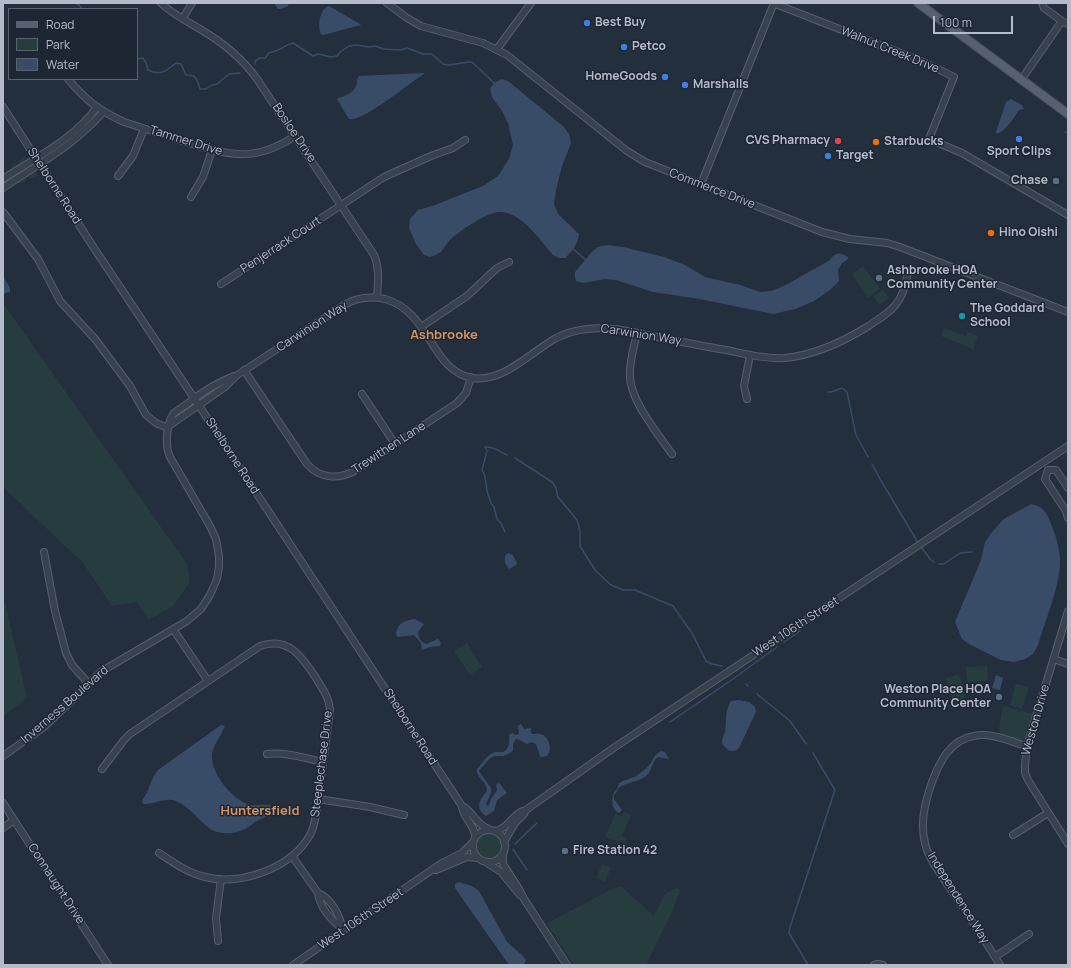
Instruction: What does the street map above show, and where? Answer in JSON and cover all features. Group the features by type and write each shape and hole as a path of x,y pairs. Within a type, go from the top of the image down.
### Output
{"main road":[{"path":"918,3 1068,114"}],"street":[{"name":"Bosloe Drive","path":"161,3 170,11 221,42 241,60 257,78 375,257 379,278 377,297"},
{"path":"183,18 192,3"},
{"name":"Commerce Drive","path":"387,3 407,18 421,26 483,43 507,55 636,157 663,170 830,234 857,240 887,243 904,248 1067,309"},
{"path":"497,50 531,3"},
{"path":"701,184 774,3"},
{"name":"Walnut Creek Drive","path":"774,3 926,63 954,78 929,139 962,153 1068,215"},
{"path":"1042,3 1044,8 1068,24"},
{"path":"1021,80 1062,21"},
{"name":"Tammer Drive","path":"69,80 79,92 100,110 124,122 212,150 229,154 251,154 273,148 295,136"},
{"name":"Shelborne Road","path":"3,107 462,806 462,810 474,829 474,840"},
{"path":"3,179 68,136 93,113 100,110"},
{"path":"3,188 68,146 83,132 100,110"},
{"path":"118,176 133,156 144,129"},
{"name":"Penjerrack Court","path":"221,284 384,177 410,164 453,148 465,140"},
{"path":"191,197 203,177 212,150"},
{"path":"3,212 38,259 60,302 95,339 130,386 144,412 156,423 169,427 199,405"},
{"path":"422,327 467,296 497,268 509,262"},
{"name":"Carwinion Way","path":"199,405 225,387 244,370 347,303 356,300 377,297 394,302 406,309 416,318 444,361 455,370 471,377 486,378 502,373 552,341 572,332 590,328 604,328 637,333 750,355 779,358 796,356 825,349 846,340 880,318 893,307 903,294 908,272"},
{"path":"637,333 630,367 630,382 632,390 638,403 672,454"},
{"path":"747,399 744,386 750,355"},
{"name":"Trewithen Lane","path":"244,370 304,461 309,467 318,473 333,477 348,474 457,403 466,393 471,377"},
{"name":"Carwinion Way","path":"194,398 221,381 236,376"},
{"path":"362,394 395,444"},
{"name":"Inverness Boulevard","path":"3,756 44,727 106,668 196,614 207,600 217,579 219,556 217,544 212,528 169,455 166,444 170,420 174,413 194,398"},
{"name":"West 106th Street","path":"492,830 498,831 503,828 516,814 526,810 615,747 1068,446"},
{"path":"1042,463 1048,470 1056,470 1068,488"},
{"path":"1048,470 1045,479 1066,512 1068,518"},
{"path":"44,552 55,611 66,653 72,665 89,684"},
{"name":"Weston Drive","path":"1068,611 1028,746 1025,764 1026,776 1030,785 1068,844"},
{"path":"173,629 208,681"},
{"name":"Steeplechase Drive","path":"102,769 130,734 260,646 269,644 287,646 295,651 304,660 326,693 330,709 314,826 301,847 292,856 264,872 245,877 220,879 205,877 188,871 176,865 159,853"},
{"path":"1054,659 1068,664"},
{"name":"Independence Way","path":"1000,965 931,858 924,837 922,821 923,811 939,764 946,753 958,742 970,737 984,735 994,736 1028,746"},
{"path":"267,754 290,754 323,762"},
{"path":"318,799 370,807 404,815"},
{"name":"Connaught Drive","path":"3,803 108,965"},
{"name":"Shelborne Road","path":"462,806 466,808 480,824 492,830"},
{"name":"West 106th Street","path":"504,842 512,828 526,810"},
{"path":"1013,835 1048,812"},
{"path":"3,828 14,820"},
{"path":"524,899 520,889 503,864 503,854 505,848 504,842 500,835 492,830 482,832 474,840 473,851 478,858 487,862 501,872 524,899 567,965"},
{"name":"West 106th Street","path":"293,965 442,863 464,851 474,840"},
{"path":"487,862 496,861 503,854"},
{"path":"292,856 318,893 327,912 344,930"},
{"name":"West 106th Street","path":"428,873 467,857 478,858"},
{"path":"218,941 216,918 220,879"},
{"path":"995,957 1029,934"},
{"path":"874,965 883,965"}],"green space":[{"path":"25,156 26,159 24,163 3,177 15,163 20,163 19,160"},
{"path":"31,173 36,173 39,175 30,179 29,177 26,177 26,181 15,185 3,193 4,191"},
{"path":"863,266 880,289 868,298 852,274"},
{"path":"883,290 889,298 880,305 873,296"},
{"path":"3,303 187,564 190,582 173,606 149,620 137,602 112,606 83,563 3,487"},
{"path":"944,328 966,336 968,332 978,336 973,349 941,336"},
{"path":"3,594 27,698 3,716"},
{"path":"467,643 482,667 470,675 454,651"},
{"path":"987,666 988,681 967,682 966,667"},
{"path":"959,674 967,702 954,706 946,678"},
{"path":"1016,684 1029,687 1022,709 1010,705"},
{"path":"1003,706 1033,714 1027,737 1022,740 1000,734 999,729"},
{"path":"624,812 631,815 622,836 627,838 626,842 620,840 619,842 605,837 615,814 622,816"},
{"path":"489,834 497,838 501,846 497,854 489,858 481,854 477,846 481,838"},
{"path":"602,864 611,868 605,882 596,878"},
{"path":"621,886 654,916 665,894 676,888 680,890 673,910 646,965 574,965 547,924 606,891"}],"water":[{"path":"274,3 289,3 288,6 278,9"},
{"path":"329,6 361,25 323,35 321,34 319,22 321,14 326,7"},
{"path":"425,73 376,108 356,118 349,119 337,99 353,91 359,76"},
{"path":"502,79 508,81 564,127 569,134 571,143 562,166 554,205 559,215 579,234 576,244 565,258 559,258 553,255 522,221 515,216 499,212 487,215 469,226 451,239 440,253 430,257 424,255 416,244 409,228 410,219 418,210 483,186 498,176 509,159 513,145 508,123 492,97 490,89 494,83"},
{"path":"1011,99 1022,105 1024,109 1019,110 1007,127 997,134 996,132 1006,102"},
{"path":"607,245 623,247 664,257 685,265 705,277 740,285 760,292 771,291 784,286 830,260 836,254 843,254 848,257 848,259 842,263 838,270 839,281 830,290 814,301 795,309 773,314 700,299 653,292 616,280 605,279 583,283 576,281 575,272 591,253 597,247"},
{"path":"3,276 10,288 10,292 3,294"},
{"path":"1031,504 1042,508 1046,513 1055,533 1060,557 1058,582 1038,645 1033,654 1025,659 1014,662 1001,660 962,639 955,622 981,560 985,542 1004,519"},
{"path":"508,553 513,555 517,563 509,569 505,563 505,556"},
{"path":"415,619 424,624 418,632 421,641 426,644 438,639 441,643 440,646 422,650 421,643 414,635 398,637 396,635 399,625 408,620"},
{"path":"996,675 1003,678 1000,690 992,688"},
{"path":"738,700 749,702 755,707 756,712 739,748 735,751 730,751 724,746 722,741 725,732 729,705 731,701"},
{"path":"521,724 524,729 531,728 532,734 543,735 547,739 550,745 549,754 541,757 536,744 532,742 527,744 516,739 513,744 513,751 504,756 495,756 490,758 479,771 491,788 491,793 486,804 487,806 497,790 496,786 498,783 507,793 497,800 494,811 486,816 480,810 479,804 487,791 487,787 478,775 477,769 491,754 495,752 503,752 507,749 509,735 512,733 516,735 519,734 518,726"},
{"path":"221,725 225,726 214,746 212,754 214,769 228,790 241,801 250,805 271,806 268,814 245,829 233,833 224,833 212,830 191,811 176,801 163,800 143,804 142,800 158,770"},
{"path":"661,751 665,752 669,759 658,757 654,761 646,776 622,785 617,790 619,783 641,773"},
{"path":"614,794 614,799 622,810 619,813 615,810 612,804"},
{"path":"459,882 472,886 479,891 507,942 526,960 524,965 509,965 455,888 455,884"}],"waterway":[{"path":"75,3 81,8"},
{"path":"255,64 255,61 260,58 265,58 269,53 293,43 313,56 318,54 331,57 337,56 349,46 356,45 369,47 375,46 383,49 400,50 407,48 423,54 432,54 443,64 448,65 472,62 494,83"},
{"path":"138,59 143,58 148,70 156,73 163,72 176,63 181,64 186,75 194,76 200,89 206,89 217,84 229,74 240,73"},
{"path":"573,249 586,260"},
{"path":"828,392 842,388 847,392 856,435 868,457"},
{"path":"505,532 501,523 497,519 494,507 491,503 487,491 485,476 482,470 487,451 485,447 494,448 507,455"},
{"path":"515,458 552,482 556,488 558,497 577,520 580,531 580,546 595,570 611,585 623,590 635,590 673,606 692,633 706,661 722,666"},
{"path":"872,464 917,541"},
{"path":"922,548 934,562"},
{"path":"939,564 944,564 960,553 972,552"},
{"path":"784,642 800,631"},
{"path":"670,722 777,647"},
{"path":"757,694 790,721 806,744"},
{"path":"808,965 789,933 835,790 813,753"},
{"path":"614,794 617,790"},
{"path":"515,844 537,823"},
{"path":"513,849 527,870"}],"place":[{"name":"Best Buy","path":"587,23"},
{"name":"Petco","path":"624,47"},
{"name":"HomeGoods","path":"665,77"},
{"name":"Marshalls","path":"685,85"},
{"name":"Sport Clips","path":"1019,139"},
{"name":"CVS Pharmacy","path":"838,141"},
{"name":"Starbucks","path":"876,142"},
{"name":"Target","path":"828,156"},
{"name":"Chase","path":"1056,181"},
{"name":"Hino Oishi","path":"991,233"},
{"name":"Ashbrooke HOA Community Center","path":"879,278"},
{"name":"The Goddard School","path":"962,316"},
{"name":"Weston Place HOA Community Center","path":"999,697"},
{"name":"Fire Station 42","path":"565,851"}],"district":[{"name":"Ashbrooke","path":"444,335"},
{"name":"Huntersfield","path":"260,811"}]}
